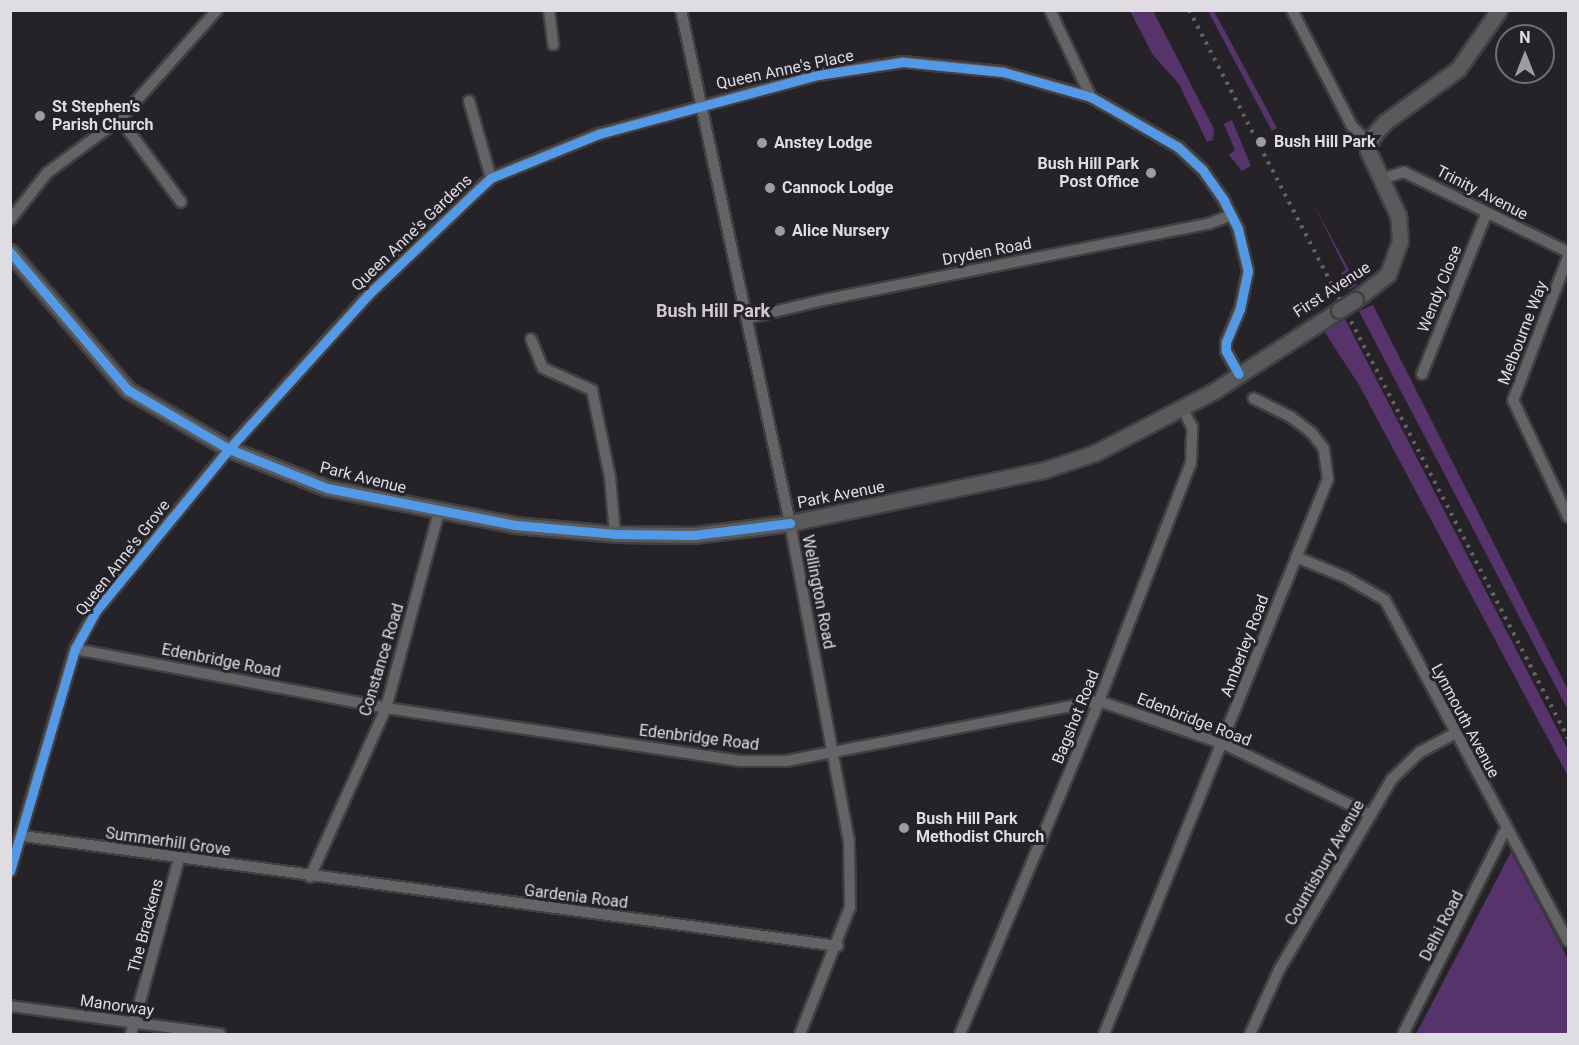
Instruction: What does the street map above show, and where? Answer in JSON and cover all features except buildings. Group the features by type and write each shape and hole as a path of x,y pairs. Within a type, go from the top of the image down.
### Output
{"street":[{"path":"10,220 47,173 120,119 217,10"},
{"path":"549,10 553,45"},
{"name":"Wellington Road","path":"681,10 790,523 833,751 851,874 850,907 838,946 800,1035"},
{"path":"1050,10 1091,97"},
{"name":"First Avenue","path":"1239,374 1355,300 1388,274 1398,253 1398,215 1370,158 1369,143 1352,126 1292,10"},
{"path":"1369,143 1385,122 1458,69 1499,10"},
{"name":"Queen Anne's Place","path":"700,105 818,75 903,63 1003,72 1091,97 1178,147 1202,169 1231,215 1245,252 1248,272 1247,287 1226,342 1226,351 1239,374"},
{"path":"469,100 491,178"},
{"name":"Queen Anne's Gardens","path":"229,448 368,295 491,178 598,134 700,105"},
{"path":"120,119 180,202"},
{"name":"Trinity Avenue","path":"1381,179 1404,172 1486,215 1569,252"},
{"name":"Dryden Road","path":"748,318 1208,224 1231,215"},
{"name":"Wendy Close","path":"1422,374 1486,215"},
{"name":"Park Avenue","path":"10,252 128,390 229,448 327,488 439,512 515,525 615,534 694,535 790,523 1044,470 1095,453 1239,374"},
{"name":"Melbourne Way","path":"1568,514 1513,400 1569,257"},
{"path":"531,339 543,368 592,390 610,477 615,534"},
{"name":"Amberley Road","path":"1104,1035 1224,744 1328,479 1326,457 1312,433 1291,417 1253,398"},
{"name":"Bagshot Road","path":"960,1035 1099,701 1191,464 1192,427 1182,407"},
{"name":"Queen Anne's Grove","path":"10,871 23,836 75,649 96,611 229,448"},
{"name":"Constance Road","path":"310,877 386,708 439,512"},
{"name":"Lynmouth Avenue","path":"1296,557 1345,577 1385,600 1505,830 1569,941"},
{"name":"Edenbridge Road","path":"75,649 386,708 742,761 786,761 1099,701 1224,744 1371,815"},
{"name":"Countisbury Avenue","path":"1250,1035 1279,970 1392,779 1420,752 1455,733"},
{"name":"Delhi Road","path":"1403,1035 1505,830"},
{"name":"Summerhill Grove","path":"23,836 310,877"},
{"name":"The Brackens","path":"131,1035 179,859"},
{"name":"Gardenia Road","path":"310,877 838,946"},
{"name":"Manorway","path":"10,1006 220,1035"}],"shaded area":[{"path":"1130,11 1153,11 1214,129 1213,140 1207,142 1179,84 1153,55"},
{"path":"1208,11 1214,11 1277,128 1272,131"},
{"path":"1232,120 1251,166 1242,171 1229,155 1235,150 1224,124"},
{"path":"1314,205 1357,285 1349,290 1341,273 1346,270"},
{"path":"1373,305 1568,690 1568,710 1359,311"},
{"path":"1345,319 1568,750 1568,776 1359,385 1324,331"},
{"path":"1511,852 1568,959 1568,1034 1416,1034"}],"railway":[{"path":"1189,10 1568,738"}],"cycle path":[{"path":"10,871 75,649 96,611 229,449 368,295 479,189 491,178 599,134 818,75 903,62 1003,72 1091,97 1178,147 1202,169 1224,201 1238,229 1248,271 1240,309 1226,342 1226,351 1239,374"},
{"path":"10,252 128,390 229,449 327,488 515,525 615,534 694,535 790,523"}],"place":[{"name":"St Stephen's Parish Church","path":"40,116"},
{"name":"Bush Hill Park","path":"1261,142"},
{"name":"Anstey Lodge","path":"762,143"},
{"name":"Bush Hill Park Post Office","path":"1151,173"},
{"name":"Cannock Lodge","path":"770,188"},
{"name":"Alice Nursery","path":"780,231"},
{"name":"Bush Hill Park Methodist Church","path":"904,828"}],"district":[{"name":"Bush Hill Park","path":"713,311"}]}
